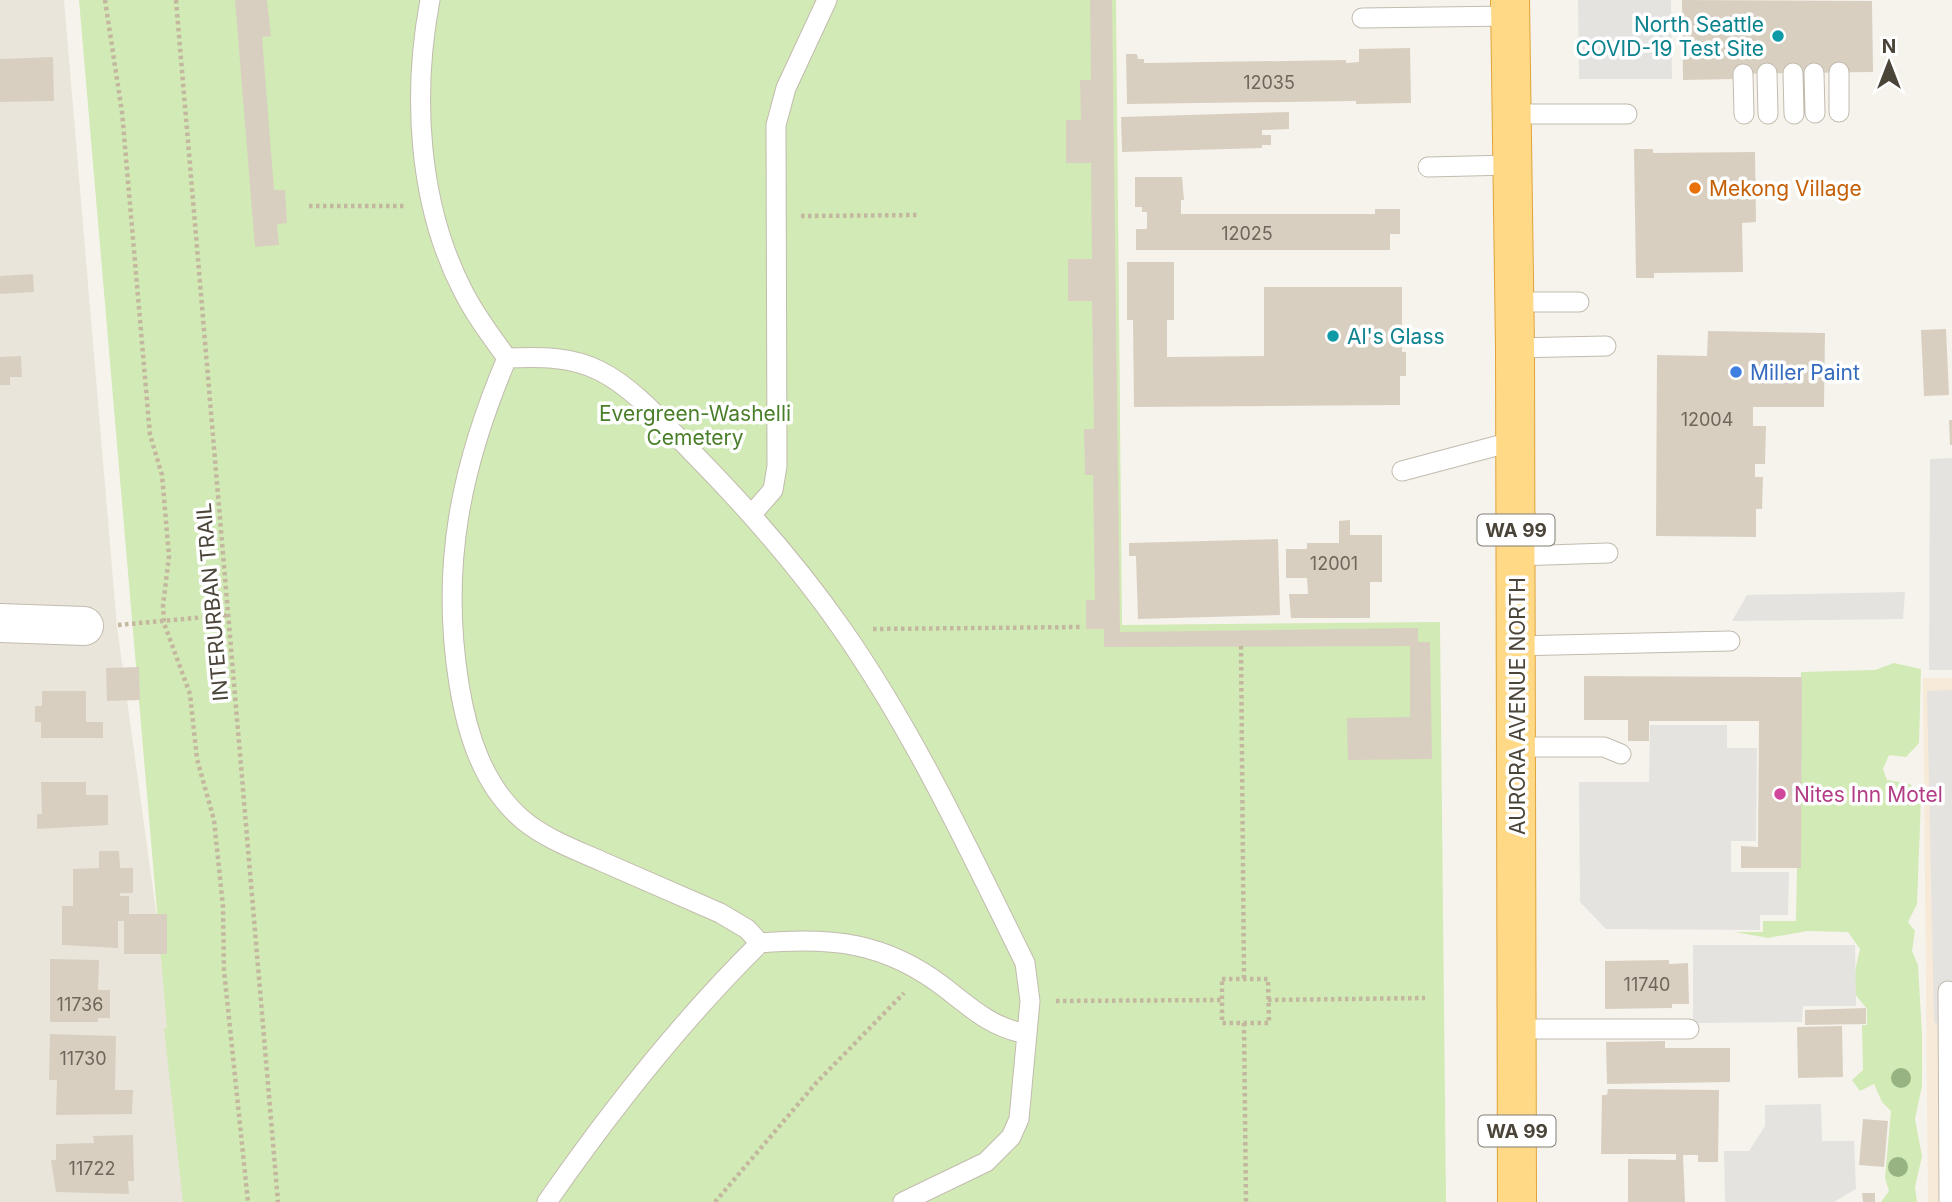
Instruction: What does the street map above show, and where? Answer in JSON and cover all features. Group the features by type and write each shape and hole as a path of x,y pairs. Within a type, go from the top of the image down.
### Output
{"highway":[{"name":"AURORA AVENUE NORTH","path":"1510,8 1517,646 1517,1202"}],"street":[{"path":"0,623 84,626"}],"lane":[{"path":"430,0 421,99 432,206 462,290 507,358"},
{"path":"751,514 768,498 777,466 774,147 780,106 827,0"},
{"path":"1362,18 1510,8"},
{"path":"1839,72 1839,112"},
{"path":"1767,73 1768,114"},
{"path":"1793,73 1794,114"},
{"path":"1814,73 1815,113"},
{"path":"1743,74 1744,114"},
{"path":"1510,114 1627,114"},
{"path":"1428,167 1511,165"},
{"path":"1514,302 1579,302"},
{"path":"1515,348 1606,346"},
{"path":"507,358 560,358 601,371 646,408 751,514 797,568 843,630 901,724 1025,963 1030,1001 1019,1119 1011,1137 986,1162 903,1202"},
{"path":"507,358 467,471 452,554 450,587 455,662 468,729 479,758 504,801 545,835 720,912 747,929 760,943"},
{"path":"1402,471 1515,441"},
{"path":"1516,556 1608,553"},
{"path":"1517,646 1730,641"},
{"path":"1517,747 1604,747 1620,754"},
{"path":"547,1202 636,1081 699,1006 760,943 817,940 877,949 924,973 978,1015 1009,1031 1027,1034"},
{"path":"1948,991 1949,1202"},
{"path":"1517,1029 1689,1029"}],"path":[{"path":"105,0 122,112 150,435 162,475 169,556 163,606 164,622 190,694 197,759 214,820 223,907 224,970 248,1202"},
{"name":"INTERURBAN TRAIL","path":"176,0 278,1202"},
{"path":"309,206 432,206"},
{"path":"774,216 919,215"},
{"path":"84,626 229,615"},
{"path":"843,630 1082,627"},
{"path":"1241,646 1244,979"},
{"path":"715,1202 817,1082 924,973"},
{"path":"1222,979 1268,979 1269,1023 1223,1023 1223,1000 1222,979"},
{"path":"1268,1000 1425,998"},
{"path":"1030,1001 1223,1000"},
{"path":"1244,1023 1245,1202"}],"shaded area":[{"path":"0,0 64,0 117,627 196,1202 0,1202"},
{"path":"1578,0 1671,0 1672,79 1579,79"},
{"path":"1952,458 1952,670 1929,670 1930,459"},
{"path":"1905,592 1903,619 1732,621 1747,595"},
{"path":"1923,678 1952,678 1952,1202 1928,1202"},
{"path":"1952,690 1952,1023 1934,1023 1927,691"},
{"path":"1650,725 1727,725 1727,748 1757,748 1756,841 1731,841 1731,872 1789,872 1788,915 1760,915 1760,930 1606,929 1580,902 1579,782 1649,782"},
{"path":"1693,945 1855,945 1856,1006 1803,1006 1802,1022 1693,1023"},
{"path":"1821,1104 1822,1141 1854,1141 1856,1189 1834,1202 1725,1202 1724,1151 1749,1151 1765,1126 1765,1105"}],"green space":[{"name":"Evergreen-Washelli Cemetery","path":"79,0 1116,0 1122,625 1440,622 1446,1202 183,1202 164,1028 167,1028"},
{"path":"1894,663 1921,669 1919,743 1906,757 1889,755 1883,769 1887,780 1910,784 1921,798 1917,904 1908,922 1915,931 1912,951 1918,965 1922,1034 1922,1086 1915,1119 1922,1156 1915,1187 1917,1202 1881,1202 1889,1191 1885,1178 1891,1111 1882,1102 1874,1084 1860,1091 1852,1080 1863,1070 1862,1025 1867,1025 1867,1009 1851,989 1860,949 1848,932 1807,931 1768,938 1735,932 1763,932 1763,921 1796,921 1797,868 1801,867 1801,672 1875,670"}],"building":[{"path":"235,0 267,0 271,36 262,37 274,190 285,190 287,223 277,224 279,245 255,247"},
{"path":"1090,0 1112,0 1120,632 1418,628 1418,642 1430,642 1432,759 1348,760 1347,718 1410,717 1410,646 1104,647 1104,629 1086,629 1086,600 1095,600 1093,475 1085,475 1084,429 1094,429 1092,301 1068,301 1068,259 1092,259 1091,163 1066,163 1066,120 1081,120 1080,80 1091,80"},
{"name":"North Seattle COVID-19 Test Site","path":"1682,0 1872,1 1873,72 1733,74 1733,79 1683,80"},
{"path":"1410,48 1411,103 1356,104 1356,101 1127,104 1126,54 1137,54 1138,59 1144,59 1144,63 1346,60 1346,63 1359,62 1359,49"},
{"path":"53,57 54,101 0,102 0,59"},
{"path":"1289,112 1289,129 1262,130 1262,135 1271,135 1271,145 1262,145 1262,148 1122,152 1121,117"},
{"name":"Mekong Village","path":"1634,149 1653,149 1653,153 1755,152 1756,222 1742,223 1743,272 1654,273 1654,278 1636,278"},
{"path":"1135,177 1182,177 1184,200 1181,200 1181,214 1375,214 1375,209 1400,209 1400,234 1390,234 1390,250 1136,250 1136,229 1147,229 1147,212 1142,212 1142,207 1135,207"},
{"name":"Al's Glass","path":"1127,262 1174,262 1174,320 1167,320 1167,357 1264,356 1264,287 1402,287 1402,352 1406,352 1406,376 1400,376 1400,405 1134,407 1133,320 1127,320"},
{"path":"33,274 34,292 0,294 0,276"},
{"path":"1946,329 1949,395 1924,396 1921,330"},
{"path":"1708,331 1825,333 1824,407 1753,407 1753,426 1766,426 1765,464 1755,464 1755,477 1763,477 1762,509 1756,509 1756,537 1656,536 1657,355 1707,356"},
{"path":"21,356 22,377 10,377 10,385 0,385 0,357"},
{"path":"1949,420 1952,420 1952,445 1950,445"},
{"path":"1350,520 1350,535 1382,535 1382,582 1370,582 1370,618 1291,618 1289,594 1308,594 1307,578 1286,578 1286,549 1307,549 1307,543 1339,543 1339,521"},
{"path":"1278,539 1280,615 1138,619 1136,556 1129,556 1129,543"},
{"path":"139,667 140,700 107,701 106,668"},
{"name":"Nites Inn Motel","path":"1584,676 1802,677 1801,868 1741,868 1741,846 1758,847 1759,721 1649,721 1649,741 1628,741 1628,720 1584,720"},
{"path":"42,691 86,691 86,722 103,722 103,738 41,738 41,722 35,722 35,706 42,706"},
{"path":"41,782 86,782 86,795 108,795 108,825 37,829 37,814 42,814"},
{"path":"99,851 119,851 120,868 133,868 133,893 120,893 120,896 129,896 129,914 167,914 167,954 124,954 124,921 118,921 118,948 62,945 62,906 73,906 73,869 99,868"},
{"path":"50,959 99,960 98,990 110,990 110,1018 98,1018 98,1022 50,1022"},
{"path":"1669,960 1669,964 1688,963 1689,1004 1672,1004 1672,1008 1605,1009 1605,961"},
{"path":"1866,1008 1866,1024 1805,1025 1805,1010"},
{"path":"1842,1026 1843,1077 1798,1078 1797,1027"},
{"path":"50,1034 116,1036 115,1090 133,1090 132,1114 56,1115 57,1080 49,1080"},
{"path":"1665,1041 1665,1048 1730,1048 1730,1082 1607,1084 1606,1042"},
{"path":"1608,1089 1719,1090 1718,1162 1698,1162 1698,1155 1683,1155 1685,1202 1628,1202 1628,1159 1676,1160 1676,1154 1601,1154 1602,1095 1607,1095"},
{"path":"1863,1119 1888,1121 1884,1167 1859,1165"},
{"path":"133,1135 134,1181 128,1181 129,1194 56,1192 51,1160 56,1160 56,1144 94,1143 93,1136"},
{"path":"1862,1193 1875,1193 1875,1202 1863,1202"}],"place":[{"name":"North Seattle COVID-19 Test Site","path":"1778,36"},
{"name":"Mekong Village","path":"1695,188"},
{"name":"Al's Glass","path":"1333,336"},
{"name":"Miller Paint","path":"1736,372"},
{"name":"Nites Inn Motel","path":"1780,794"}]}
